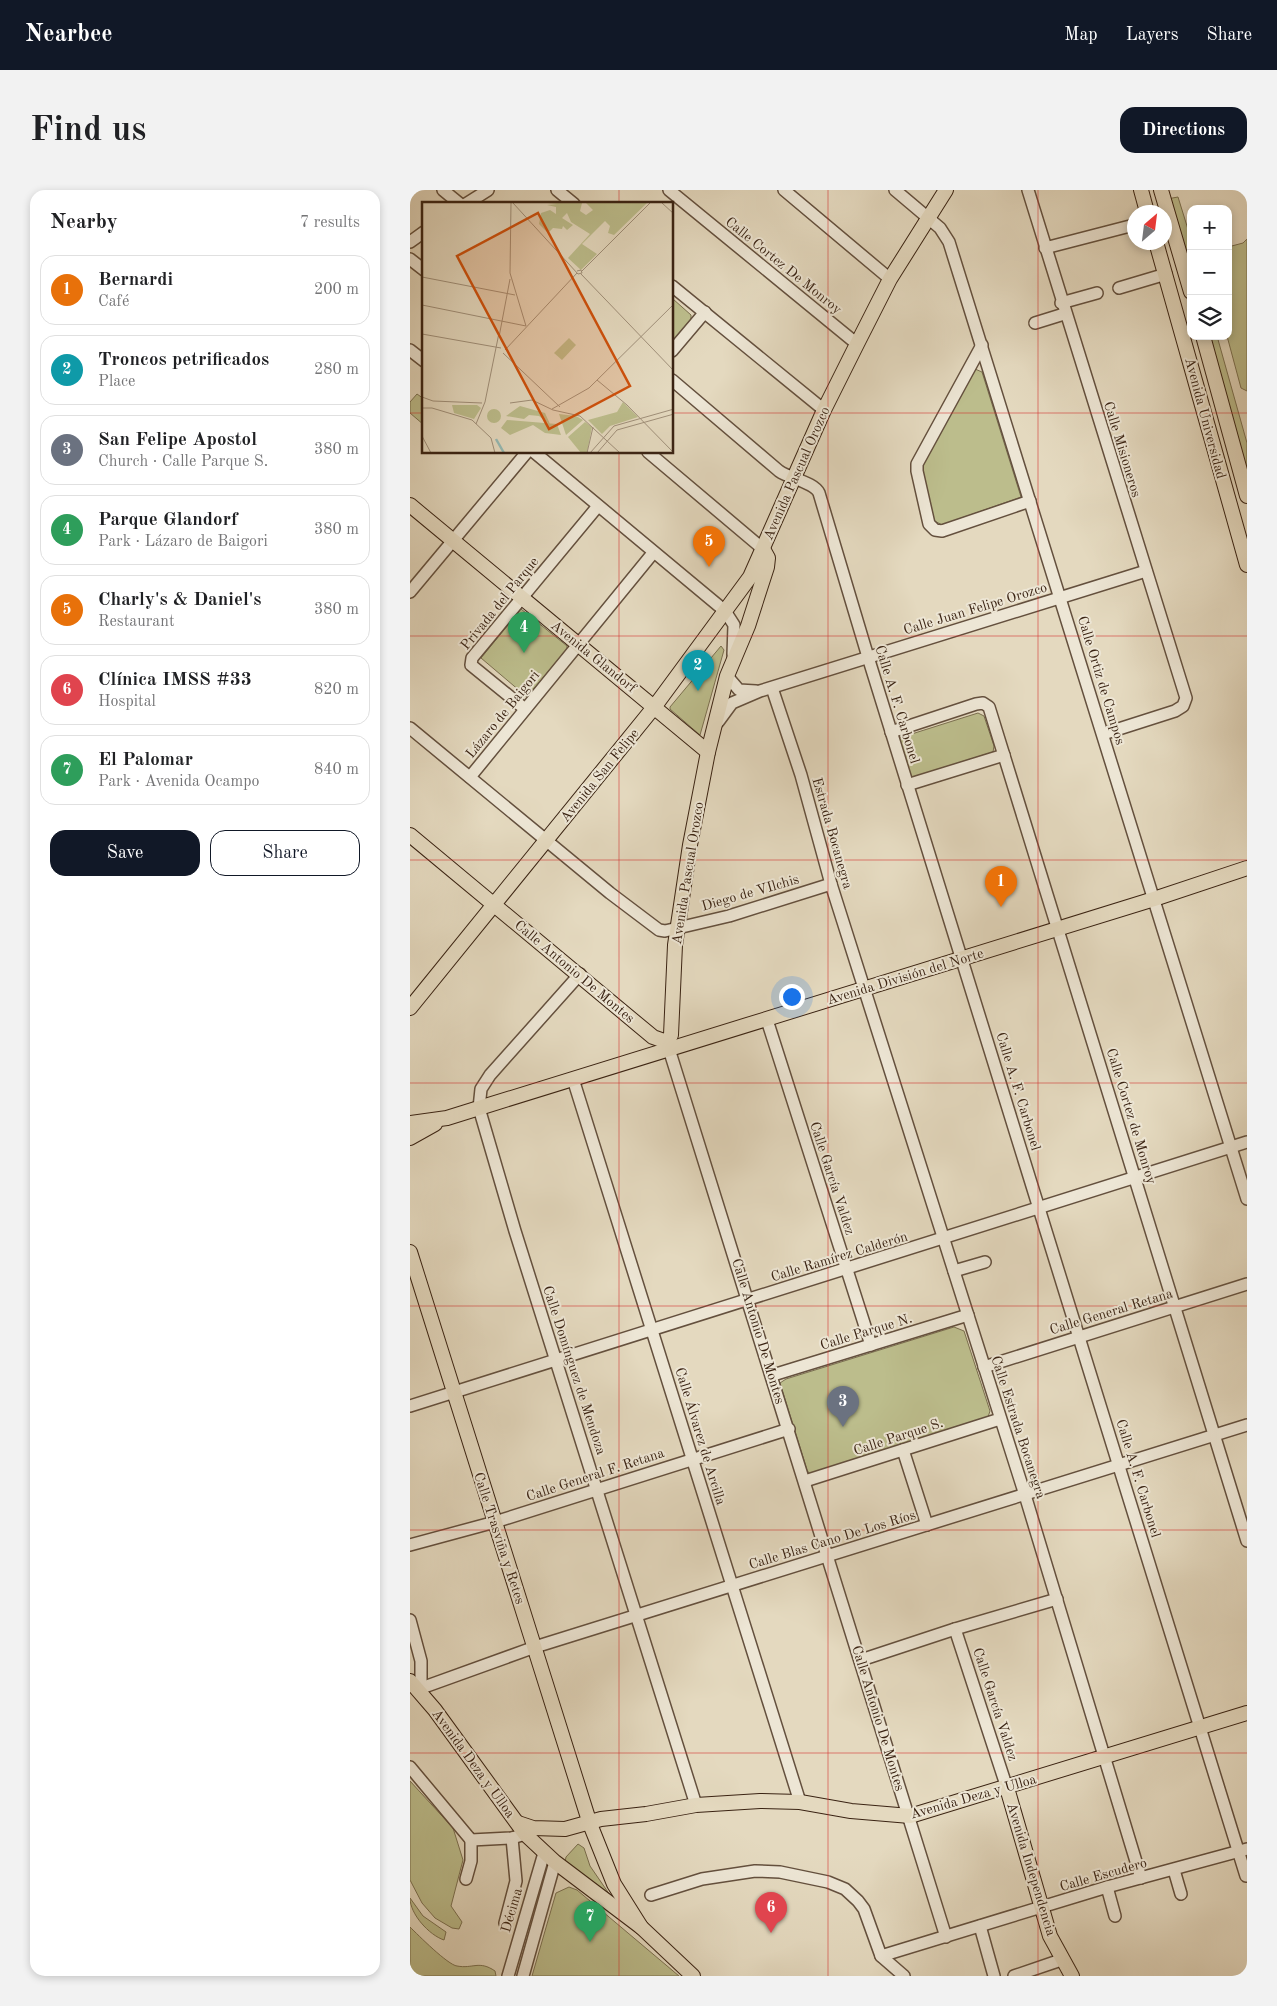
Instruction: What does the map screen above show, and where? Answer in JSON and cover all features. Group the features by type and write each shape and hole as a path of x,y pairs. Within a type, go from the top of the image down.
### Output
{"main road":[{"name":"Avenida Pascual Orozco","path":"668,1046 671,1035 678,928 690,845 712,730 727,676 748,626 767,567 768,558 763,549 824,410 890,279 946,190"},
{"path":"1141,190 1145,205"},
{"path":"1161,190 1187,278"},
{"name":"Avenida Universidad","path":"1158,250 1247,565"},
{"name":"Avenida Universidad","path":"1204,340 1247,496"},
{"name":"Avenida Glandorf","path":"410,505 708,752"},
{"name":"Avenida San Felipe","path":"410,1008 654,706 750,577 763,549"},
{"name":"Calle Antonio De Montes","path":"410,834 580,974 653,1037 668,1046"},
{"name":"Avenida División del Norte","path":"410,1123 447,1118 573,1079 668,1046 767,1020 1247,868"},
{"name":"Avenida San Felipe","path":"410,1004 423,991"},
{"name":"Avenida División del Norte","path":"410,1138 447,1118"},
{"name":"Calle Trasviña y Retes","path":"410,1252 535,1647 614,1884 640,1927"},
{"name":"Avenida Deza y Ulloa","path":"410,1669 435,1710 520,1828 544,1853 640,1927"},
{"name":"Avenida Deza y Ulloa","path":"520,1828 564,1829 593,1820 646,1814 696,1805 734,1802 800,1802 851,1811 910,1816 1007,1788 1247,1712"},
{"name":"Avenida Independencia","path":"1007,1788 1041,1908 1062,1960 1072,1976"},
{"path":"640,1927 693,1976"}],"street":[{"path":"443,190 458,202"},
{"path":"469,202 488,190"},
{"path":"558,190 572,202"},
{"name":"Calle Cortez De Monroy","path":"669,190 857,344"},
{"path":"784,190 890,279"},
{"name":"Calle Ortiz de Campos","path":"895,190 928,217 947,237 1247,1199"},
{"name":"Calle Misioneros","path":"1028,190 1063,309 1186,698 1183,706 1175,711 1103,734"},
{"path":"1045,248 1127,227"},
{"path":"410,242 422,233"},
{"path":"410,259 422,268"},
{"path":"1119,288 1166,274"},
{"path":"674,288 824,410"},
{"path":"1035,323 1097,293"},
{"path":"674,349 705,312"},
{"path":"982,345 917,464 929,524 935,530 942,531 1030,501"},
{"path":"411,352 422,360"},
{"name":"Calle A. F. Carbonel","path":"674,382 779,471 794,480 813,486 819,493 891,732 1200,1728 1243,1850 1246,1876"},
{"path":"410,592 524,454"},
{"path":"536,454 725,611 732,621 735,631 732,662"},
{"path":"650,454 763,549"},
{"name":"Privada del Parque","path":"525,709 473,667 471,662 521,597 598,506"},
{"name":"Lázaro de Baigori","path":"470,777 653,553"},
{"name":"Calle Juan Felipe Orozco","path":"712,730 729,705 760,691 1146,571"},
{"path":"727,676 739,690 760,691"},
{"name":"Estrada Bocanegra","path":"772,688 801,775 831,884 864,988"},
{"name":"Calle Cortez de Monroy","path":"891,732 983,703 989,707 1247,1541"},
{"name":"Diego de VIlchis","path":"410,728 654,928 665,931 729,916 831,884"},
{"path":"908,785 1004,755"},
{"name":"Calle Domínguez de Mendoza","path":"580,974 490,1075 481,1089 479,1108 556,1361 696,1805"},
{"name":"Calle Estrada Bocanegra","path":"864,988 1025,1495 1140,1878"},
{"name":"Calle García Valdez","path":"767,1020 871,1345"},
{"name":"Calle Antonio De Montes","path":"668,1046 773,1375 946,1937"},
{"name":"Calle Álvarez de Arcilla","path":"573,1079 800,1802"},
{"name":"Calle Ramírez Calderón","path":"410,1406 848,1270 1247,1142"},
{"path":"954,1271 986,1262"},
{"name":"Calle General Retana","path":"984,1367 1247,1284"},
{"name":"Calle Parque N.","path":"773,1375 968,1315"},
{"name":"Calle Parque S.","path":"805,1481 1000,1420"},
{"name":"Calle Blas Cano De Los Ríos","path":"419,1682 637,1617 1247,1425"},
{"name":"Calle General F. Retana","path":"410,1545 495,1522 789,1429"},
{"path":"903,1450 927,1525"},
{"path":"861,1660 955,1629 1057,1600"},
{"path":"410,1620 421,1661 419,1682"},
{"name":"Calle García Valdez","path":"955,1629 1007,1788"},
{"path":"410,1767 472,1840 472,1861 466,1879"},
{"path":"472,1840 520,1828 516,1881 505,1923"},
{"name":"Calle Escudero","path":"881,1956 1107,1887 1243,1850"},
{"name":"Décima","path":"508,1976 544,1853"},
{"path":"523,1976 555,1862"},
{"path":"651,1895 702,1879 755,1870 780,1872 828,1882 845,1889 864,1910 881,1956 904,1976"},
{"path":"1174,1870 1180,1894"},
{"path":"1107,1887 1115,1916"},
{"path":"980,1926 994,1976"},
{"path":"1014,1976 1062,1960"}],"green space":[{"path":"1178,197 1187,226 1187,270 1172,217 1172,205 1169,205 1167,199"},
{"path":"1247,239 1247,391 1241,388 1228,340 1232,340 1232,246 1243,243"},
{"path":"674,300 691,315 691,319 674,340"},
{"path":"1206,340 1218,340 1247,443 1247,485"},
{"path":"975,369 982,372 1021,497 942,525 933,520 921,468"},
{"path":"417,394 422,398 422,423 410,413 410,402"},
{"path":"521,609 567,646 567,649 527,697 481,658"},
{"path":"721,646 724,650 700,735 670,707"},
{"path":"978,713 984,716 994,746 993,752 911,778 899,738"},
{"path":"954,1327 964,1331 990,1411 988,1417 811,1476 807,1470 780,1383 786,1379"},
{"path":"410,1781 453,1828 463,1860 451,1906 462,1922 459,1929 452,1928 435,1918 422,1903 410,1880"},
{"path":"578,1844 584,1848 590,1866 612,1898 565,1862 566,1857"},
{"path":"569,1887 577,1890 679,1976 532,1976 556,1893"},
{"path":"410,1898 423,1916 446,1932 444,1940 432,1934 421,1923 413,1911"},
{"path":"410,1927 447,1961 463,1967 485,1966 495,1971 496,1976 410,1976"}],"place":[{"name":"Charly's & Daniel's","path":"709,567"},
{"name":"Parque Glandorf","path":"524,653"},
{"name":"Troncos petrificados","path":"698,691"},
{"name":"Bernardi","path":"1001,907"},
{"name":"San Felipe Apostol","path":"843,1427"},
{"name":"Clínica IMSS #33","path":"771,1933"},
{"name":"El Palomar","path":"590,1942"}]}
